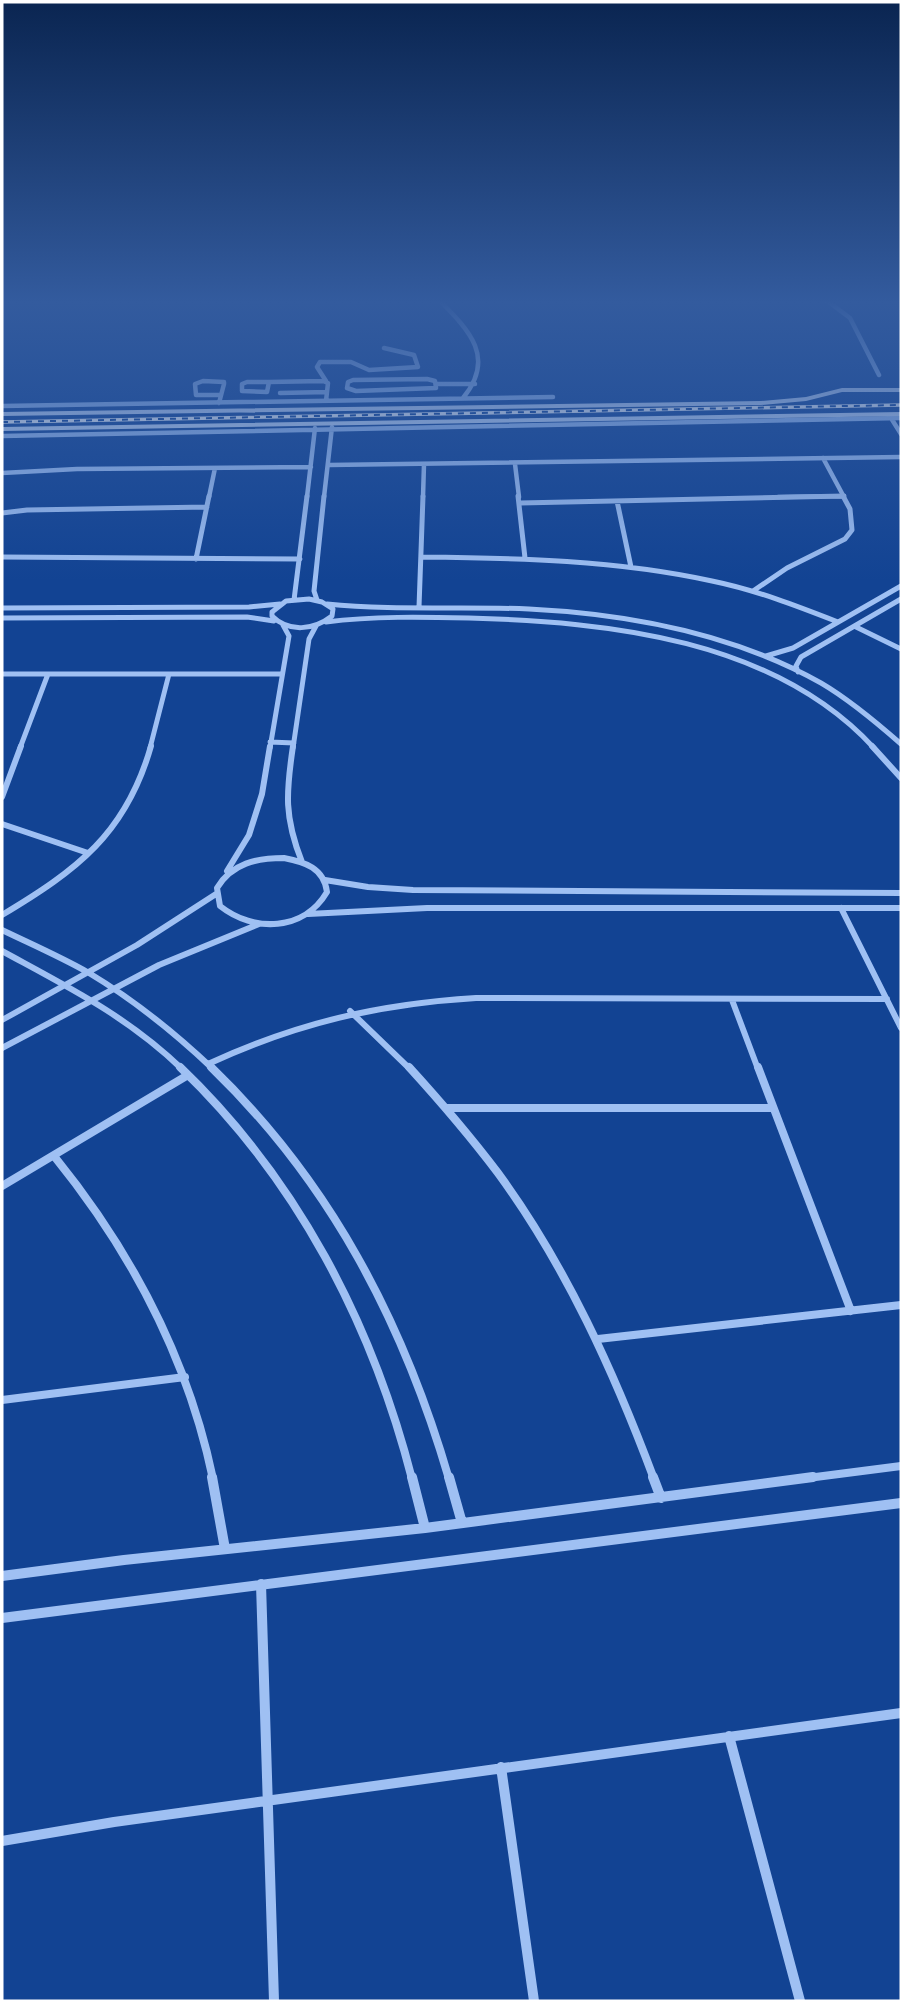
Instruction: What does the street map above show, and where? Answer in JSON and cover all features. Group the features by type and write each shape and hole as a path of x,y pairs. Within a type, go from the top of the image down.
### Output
{"main road":[{"path":"2,414 344,403 554,400 761,403 806,399 827,393"},
{"path":"707,402 720,409 716,416"},
{"path":"761,403 755,408 767,415"},
{"path":"2,429 767,415 901,416"}],"street":[{"path":"196,393 221,395 219,403"},
{"path":"326,401 327,393"},
{"path":"344,403 350,393"},
{"path":"463,398 467,393"},
{"path":"2,407 326,401 344,403 463,398 554,400"},
{"path":"2,436 901,416"},
{"path":"891,418 901,434"},
{"path":"294,600 315,428"},
{"path":"317,600 314,591 332,428"},
{"path":"313,447 331,447"},
{"path":"329,466 901,457"},
{"path":"753,591 788,568 849,535 852,530 853,519 844,496 823,458"},
{"path":"419,607 424,464"},
{"path":"515,464 524,558"},
{"path":"2,473 312,467"},
{"path":"196,558 215,468"},
{"path":"520,503 844,496"},
{"path":"617,501 631,567"},
{"path":"2,513 27,510 207,507"},
{"path":"2,557 300,559"},
{"path":"421,557 524,558 631,567 753,591 838,622"},
{"path":"764,656 787,651 901,586"},
{"path":"798,672 796,666 800,657 901,599"},
{"path":"2,608 249,607 294,600 317,600 333,609 327,622"},
{"path":"274,621 272,612 280,604"},
{"path":"327,604 530,609 617,617 690,632 764,656 798,672 848,700 901,744"},
{"path":"2,618 247,617 299,628 365,618 555,621 621,629 685,643 774,676 825,705 869,740 901,778"},
{"path":"2,1020 88,972 216,894 249,835 257,814 280,674 289,636 283,625"},
{"path":"302,862 291,835 286,809 309,639 316,626"},
{"path":"854,626 901,649"},
{"path":"2,674 280,674"},
{"path":"2,797 48,674"},
{"path":"2,915 45,888 88,853 120,818 138,784 169,674"},
{"path":"270,742 294,743"},
{"path":"2,824 88,853"},
{"path":"224,877 237,867 264,859 302,862 317,869 325,880 325,898 308,914"},
{"path":"325,880 368,887 413,890 901,893"},
{"path":"216,894 220,906 232,916 259,924"},
{"path":"2,1048 112,988 259,924 290,921 308,914 427,908 901,908"},
{"path":"841,908 901,1028"},
{"path":"2,930 88,972 156,1020 208,1064 251,1107 300,1166 338,1220 394,1324 420,1385 443,1452 462,1523"},
{"path":"2,951 92,998 146,1039 223,1110 279,1179 316,1235 343,1284 390,1396 425,1528"},
{"path":"208,1064 289,1028 350,1011 412,1001 887,999"},
{"path":"732,1000 851,1311"},
{"path":"350,1011 393,1049 448,1108 521,1203 561,1268 598,1339 632,1419 661,1498"},
{"path":"2,1186 188,1075"},
{"path":"448,1108 774,1108"},
{"path":"54,1156 108,1224 132,1262 160,1317 185,1377 208,1456 225,1549"},
{"path":"598,1339 901,1306"},
{"path":"2,1400 185,1377"},
{"path":"2,1576 425,1528 901,1466"},
{"path":"2,1618 901,1503"},
{"path":"261,1584 274,2001"},
{"path":"2,1841 268,1800 901,1713"},
{"path":"729,1736 800,2001"},
{"path":"501,1767 534,2001"}],"railway":[{"path":"2,422 901,405"}]}
